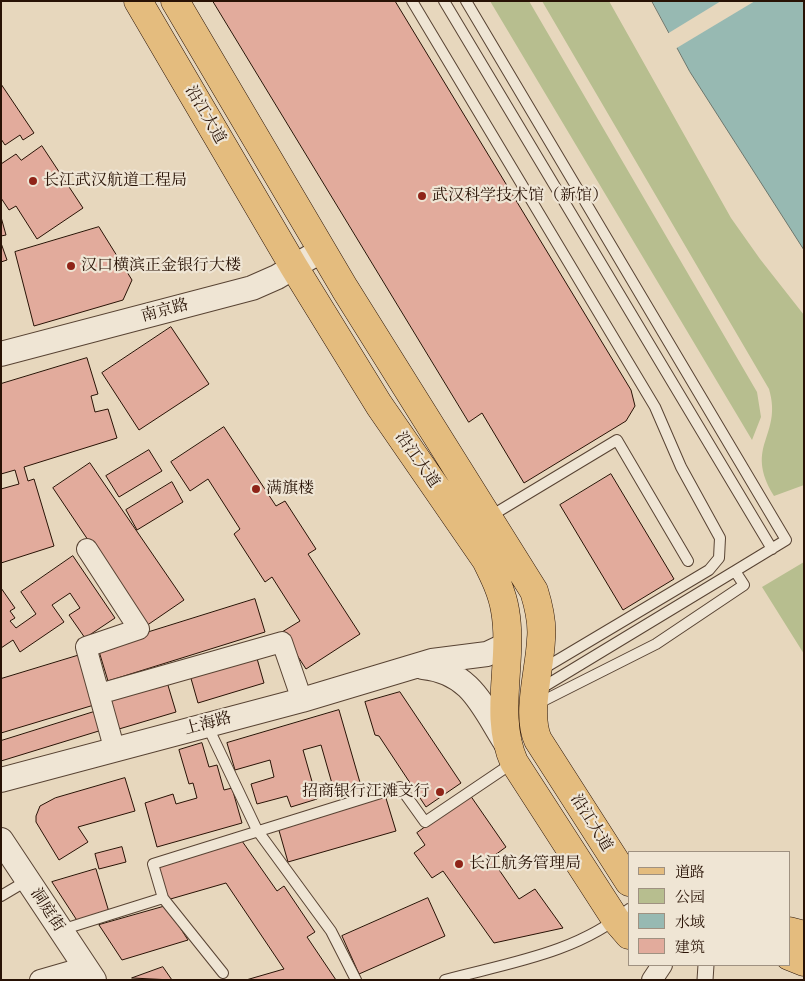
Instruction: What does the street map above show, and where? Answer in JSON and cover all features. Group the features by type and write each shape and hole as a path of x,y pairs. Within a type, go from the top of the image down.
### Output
{"main road":[{"name":"沿江大道","path":"138,1 294,267 379,405 486,560 502,595 506,616 505,718 511,753 624,922"},
{"name":"沿江大道","path":"175,1 365,322 524,574 540,607 541,641 534,726 538,740 628,880"},
{"path":"790,931 804,935"},
{"path":"790,956 804,962"}],"street":[{"name":"南京路","path":"1,354 252,288 266,283 322,250"},
{"path":"87,549 139,629 86,647 115,751"},
{"path":"99,694 282,642 302,700"},
{"name":"上海路","path":"1,780 302,700 440,659 487,654 506,645"},
{"name":"上海路","path":"414,666 440,669 464,682 475,695 511,753"},
{"name":"洞庭街","path":"1,840 89,973"},
{"path":"652,980 661,966"},
{"path":"705,980 706,966"},
{"path":"40,980 89,973"}],"lane":[{"path":"412,1 655,407 681,467 720,538 719,558 709,570 536,690"},
{"path":"444,1 772,549"},
{"path":"466,1 786,540 536,690"},
{"path":"488,518 617,440 688,561"},
{"path":"536,690 656,644 744,585 735,571"},
{"path":"207,724 257,830 330,931 356,980"},
{"path":"224,973 163,898 153,864 257,830 400,787 425,822 511,753"},
{"path":"1,896 28,880"},
{"path":"60,930 163,898"},
{"path":"445,980 564,948 624,922"}],"green space":[{"path":"490,1 529,1 757,392 761,417 752,440"},
{"path":"542,1 609,1 731,218 804,315 804,485 774,496 765,479 762,465 762,452 771,419 772,405 769,389"},
{"path":"804,562 804,654 762,587"}],"water":[{"path":"652,1 804,1 804,250 690,72"}],"pier":[{"path":"721,1 755,1 675,49 667,34"}],"building":[{"name":"武汉科学技术馆（新馆）","path":"213,1 395,1 631,390 635,406 626,421 524,483 482,413 469,422"},
{"path":"1,84 34,133 23,140 20,135 5,145 1,139"},
{"name":"长江武汉航道工程局","path":"42,146 83,208 37,239 16,206 9,210 1,198 1,164 16,154 21,160"},
{"path":"1,217 6,235 1,236"},
{"name":"汉口横滨正金银行大楼","path":"99,227 132,280 123,300 34,326 15,252"},
{"path":"1,243 7,260 1,262"},
{"path":"171,327 209,384 139,430 102,373"},
{"path":"87,358 98,394 91,396 95,412 108,409 117,438 24,467 28,481 34,479 54,546 1,563 1,489 19,484 15,470 1,474 1,384"},
{"path":"224,427 276,506 285,501 316,549 308,554 360,634 306,669 282,632 300,621 272,577 265,582 234,534 240,529 208,479 190,491 171,462"},
{"path":"149,450 162,471 119,497 106,476"},
{"path":"90,463 184,600 146,626 53,488"},
{"path":"611,474 674,579 623,610 560,505"},
{"path":"172,482 183,502 137,530 126,510"},
{"path":"73,556 115,618 85,638 69,615 80,608 70,593 52,605 64,622 20,652 13,640 1,648 1,588 15,608 10,611 15,618 10,621 16,628 36,614 21,592"},
{"path":"255,599 265,632 108,681 98,648"},
{"path":"80,655 94,705 1,733 1,679"},
{"path":"256,655 264,683 198,703 190,675"},
{"path":"167,682 176,712 119,729 110,700"},
{"path":"400,692 461,783 426,807 379,736 375,735 365,702"},
{"path":"339,710 361,786 335,794 321,745 303,750 317,799 291,807 287,796 257,804 251,784 274,777 270,760 235,770 227,743"},
{"path":"97,711 102,730 1,761 1,741"},
{"path":"202,743 209,767 217,765 224,790 232,788 242,823 157,847 145,803 173,794 176,804 197,798 193,783 189,784 179,750"},
{"path":"125,778 135,811 78,827 88,842 59,860 36,822 40,806 55,798"},
{"path":"385,795 396,831 288,862 278,827"},
{"name":"长江航务管理局","path":"470,795 506,847 491,858 519,899 535,889 563,928 494,943 443,871 432,878 414,853 425,845 417,833"},
{"path":"242,841 277,891 284,886 315,932 307,937 336,980 246,980 284,969 226,883 167,900 157,866"},
{"path":"122,847 126,862 99,869 95,854"},
{"path":"96,869 109,912 78,922 52,882"},
{"path":"428,898 445,936 359,974 342,936"},
{"path":"166,906 188,940 122,960 99,925"},
{"path":"163,967 172,980 132,978"}],"place":[{"name":"长江武汉航道工程局","path":"33,181"},
{"name":"武汉科学技术馆（新馆）","path":"422,196"},
{"name":"汉口横滨正金银行大楼","path":"71,266"},
{"name":"满旗楼","path":"256,489"},
{"name":"招商银行江滩支行","path":"440,792"},
{"name":"长江航务管理局","path":"459,864"}]}
